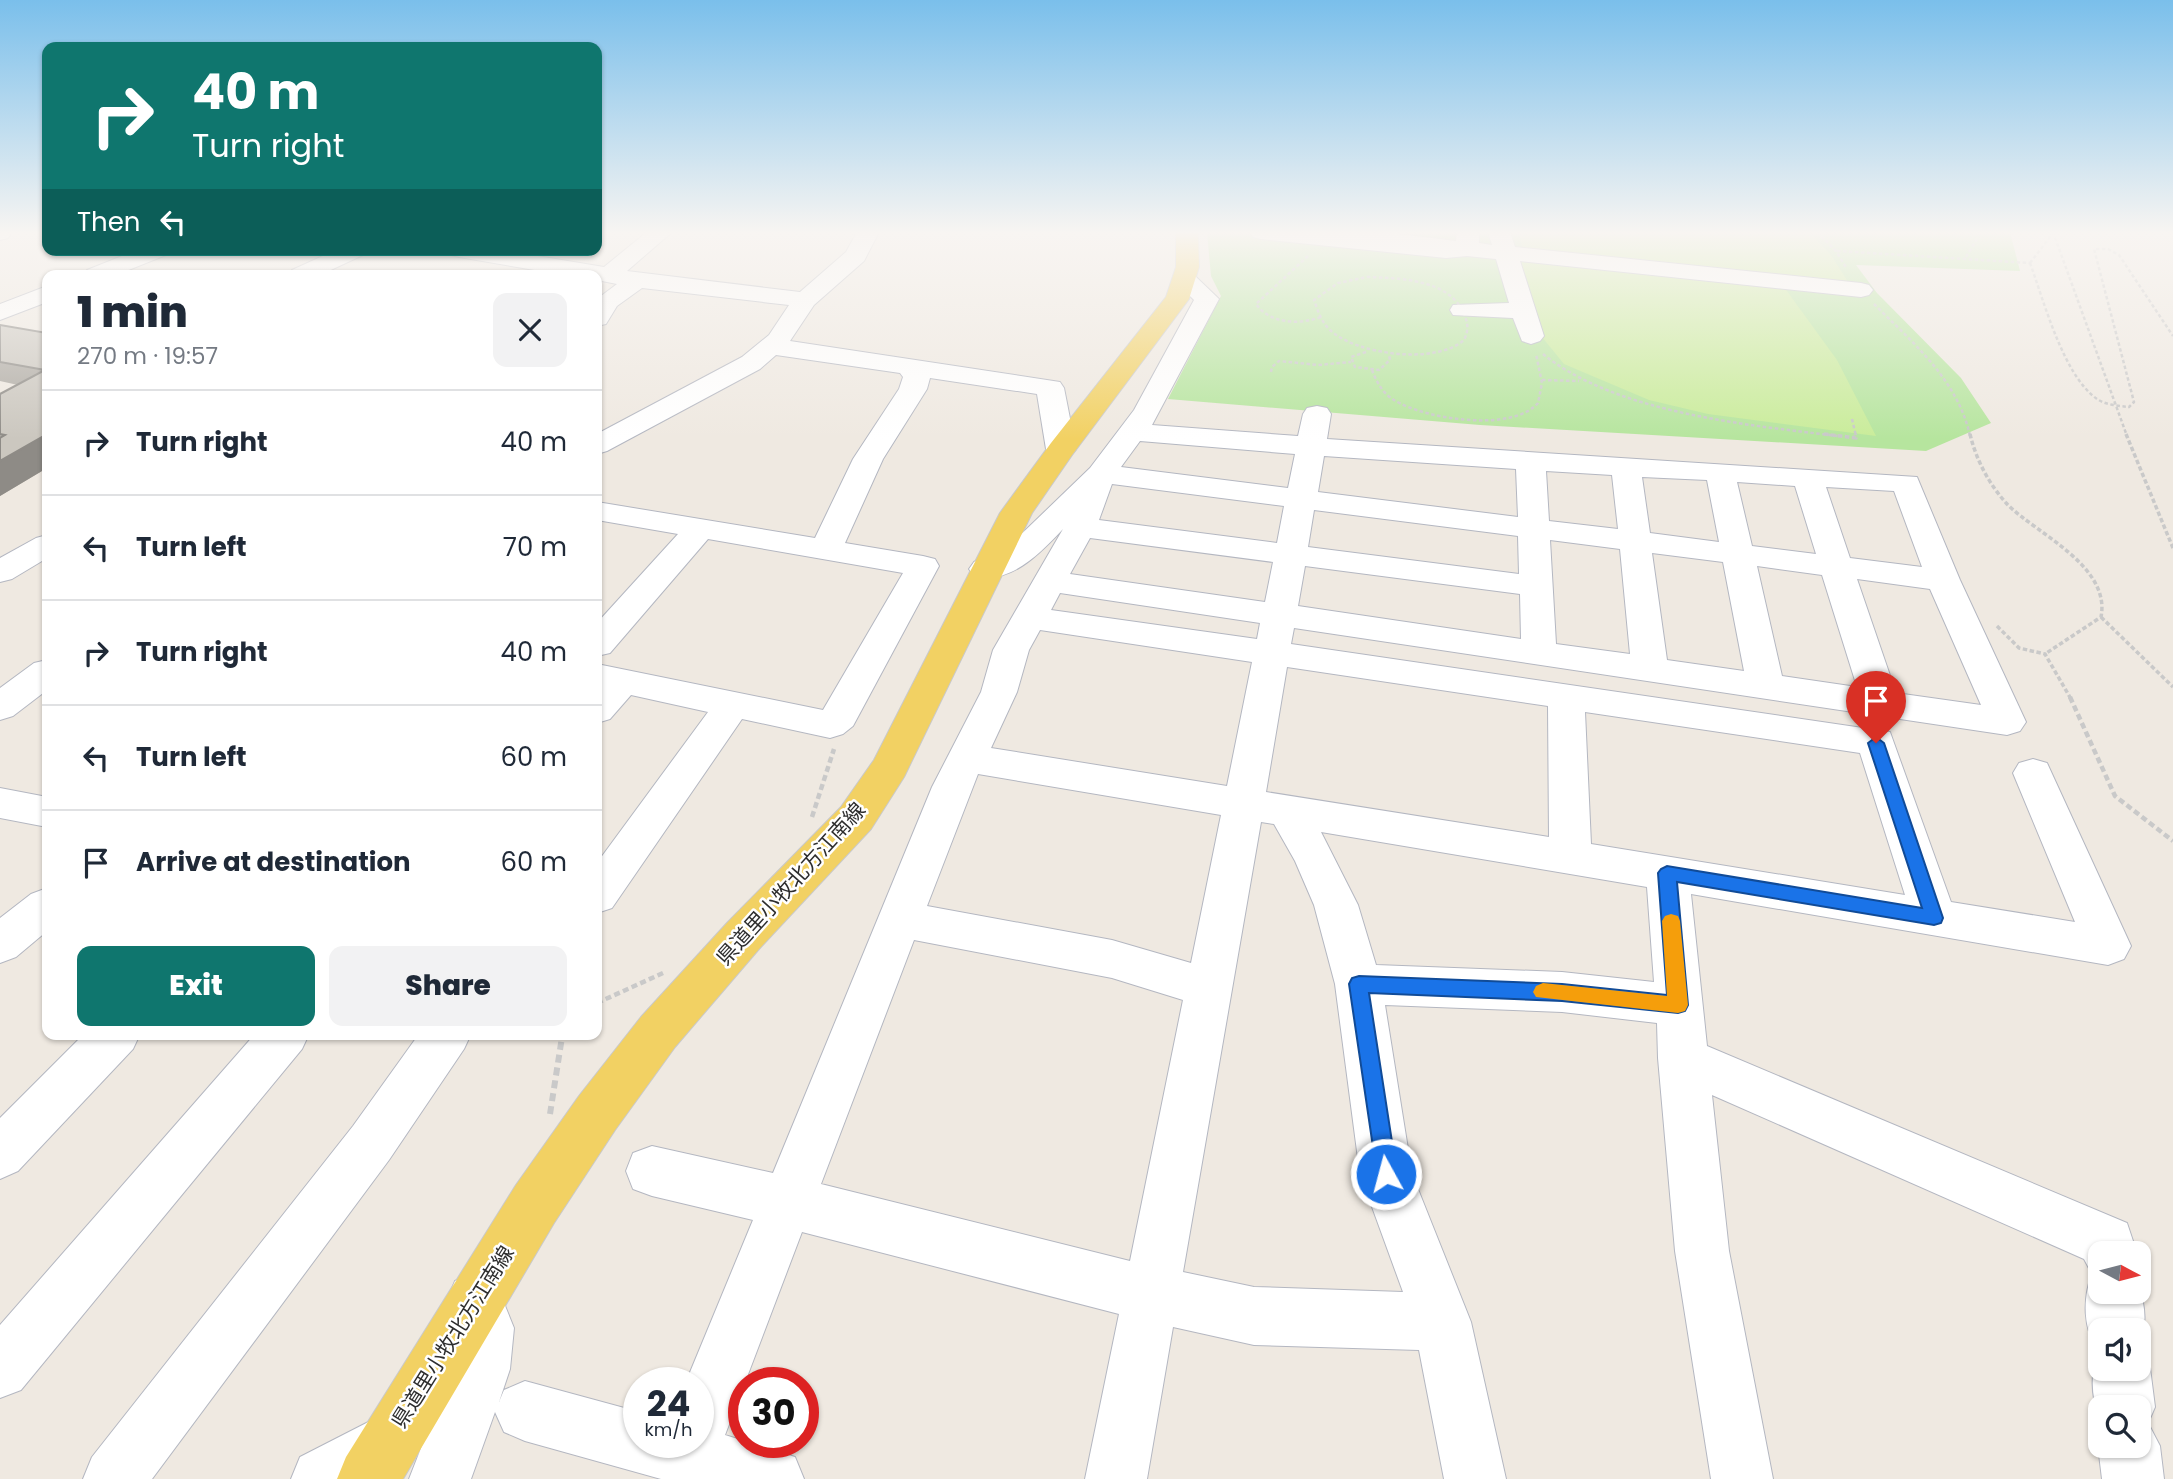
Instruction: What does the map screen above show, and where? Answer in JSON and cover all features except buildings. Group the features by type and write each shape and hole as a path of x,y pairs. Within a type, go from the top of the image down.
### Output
{"main road":[{"name":"県道里小牧北方江南線","path":"377,1462 535,1204 597,1113 658,1032 743,936 856,818 890,767 1016,513 1061,449 1176,301"}],"street":[{"path":"4,315 31,301"},
{"path":"602,442 751,363 771,346 804,301"},
{"path":"986,569 1018,556 1101,474 1147,412 1206,301"},
{"path":"1518,301 1531,336"},
{"path":"1462,310 1521,311"},
{"path":"4,315 34,322"},
{"path":"771,346 1050,388 1061,449"},
{"path":"826,550 868,459 913,389 917,376 909,367"},
{"path":"1041,600 1276,633 1539,652 2007,722 1943,580 1906,483 1531,461 1314,430 1130,432"},
{"path":"1116,1479 1209,988 1265,807 1276,633 1314,430"},
{"path":"1531,461 1539,652"},
{"path":"1626,467 1650,670"},
{"path":"1720,472 1766,687"},
{"path":"1101,474 1943,580"},
{"path":"714,1387 953,787 999,692 1011,650 1080,527 1101,474"},
{"path":"1807,477 1881,703"},
{"path":"602,512 923,566 841,717 830,724 610,679 602,698"},
{"path":"1080,527 1536,586"},
{"path":"602,639 699,529"},
{"path":"1276,633 1566,696 1876,743 1934,918"},
{"path":"0,707 42,677"},
{"path":"1566,696 1570,858"},
{"path":"602,889 733,705"},
{"path":"967,758 2108,946 2033,773"},
{"path":"0,803 42,812"},
{"path":"1265,807 1315,857 1336,905 1359,984 1386,1174 1442,1322 1475,1479"},
{"path":"1667,873 1682,1058 1702,1251 1742,1479"},
{"path":"0,944 42,910"},
{"path":"901,919 1112,959 1209,988"},
{"path":"1359,984 1562,992 1678,1005"},
{"path":"0,1154 110,1040"},
{"path":"0,1369 280,1040"},
{"path":"114,1479 371,1143 443,1040"},
{"path":"1682,1058 2106,1241"},
{"path":"652,1171 787,1202 1151,1294 1254,1315 1442,1322"},
{"path":"440,1479 481,1369 485,1328 475,1301"},
{"path":"525,1411 623,1435"},
{"path":"710,1458 773,1479"},
{"path":"2130,1458 2133,1479"},
{"path":"321,1479 377,1462"}],"path":[{"path":"1259,301 1256,304 1259,310 1274,318 1311,321 1321,317"},
{"path":"1314,301 1321,317 1345,341 1389,355 1432,353 1456,346 1465,340 1469,329 1462,310 1454,301"},
{"path":"1872,301 1940,371 1966,416 1973,448 1989,481 2009,506 2045,532 2090,573 2103,607 2101,617 2045,654 2019,648 1995,624"},
{"path":"2044,301 2059,342 2090,393 2099,401 2129,407 2134,402 2108,301"},
{"path":"2077,301 2115,406 2173,548"},
{"path":"2150,301 2173,336"},
{"path":"1373,370 1374,378 1391,399 1425,414 1464,419 1514,418 1534,409 1542,393 1542,380 1531,336"},
{"path":"1531,336 1549,361 1583,381 1661,406 1700,415 1856,438 1852,418"},
{"path":"1351,362 1351,358 1370,351"},
{"path":"1351,362 1355,367 1373,370 1386,365 1390,360 1389,355"},
{"path":"1271,372 1272,367 1279,361 1318,365 1351,362"},
{"path":"1542,380 1583,381"},
{"path":"2101,617 2173,687"},
{"path":"2045,654 2078,710 2098,763 2115,796 2173,841"},
{"path":"809,826 836,741 830,724"}],"green space":[{"path":"1218,301 1885,301 1961,378 1991,423 1926,451 1480,425 1168,399"},
{"path":"1531,301 1794,301 1837,360 1876,436 1708,414 1649,400 1564,364 1542,337"}],"slow traffic":[{"path":"1543,992 1678,1005 1671,921"}],"route":[{"path":"1386,1174 1359,984 1562,992 1678,1005 1667,873 1934,918 1876,743"}]}
